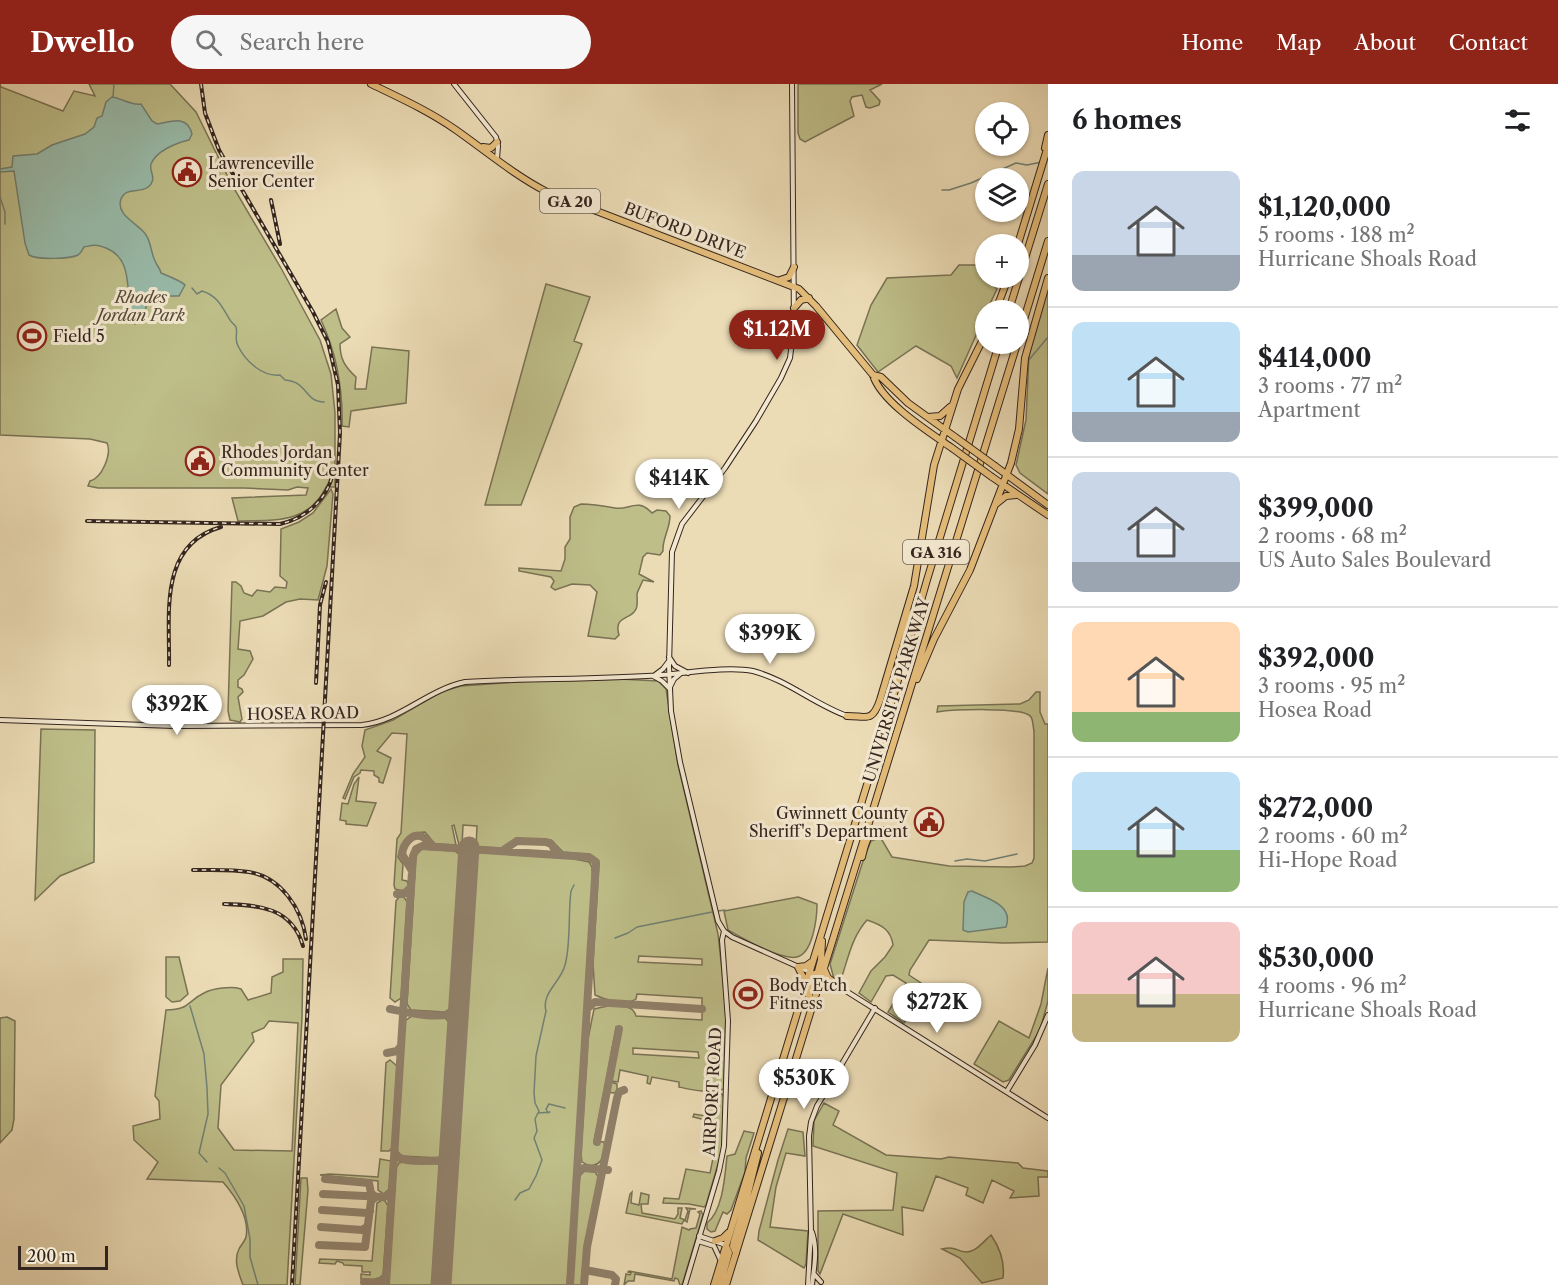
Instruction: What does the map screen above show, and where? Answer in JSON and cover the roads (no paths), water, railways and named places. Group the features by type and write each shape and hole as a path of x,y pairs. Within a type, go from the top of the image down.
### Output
{"highway":[{"name":"BUFORD DRIVE","path":"370,84 421,108 520,177 547,192 794,286 808,298 873,375 876,383 889,398 942,441 1048,515"},
{"path":"1041,166 1048,135"},
{"path":"477,145 491,148 497,142"},
{"path":"1021,234 1048,146"},
{"path":"1012,300 1048,184"},
{"path":"1029,303 1048,241"},
{"path":"780,280 789,277 794,267"},
{"path":"898,727 927,653 970,570 1011,463 1020,420 1025,358 1048,278"},
{"path":"794,308 801,300 808,298"},
{"path":"873,760 905,641 931,478 954,401 963,376 975,354"},
{"name":"UNIVERSITY PARKWAY","path":"726,1285 816,993 813,961 996,354"},
{"name":"UNIVERSITY PARKWAY","path":"714,1285 806,984 824,966 1014,354"},
{"name":"BUFORD DRIVE","path":"873,375 881,377 908,403 1048,505"},
{"path":"928,417 943,414 954,401"},
{"path":"929,431 938,453"},
{"path":"1011,463 1018,483"},
{"path":"994,507 1006,496 1018,496"},
{"path":"847,716 866,718 875,712 904,626 914,586"},
{"path":"849,885 870,834 879,830 893,832"},
{"path":"808,1017 809,991 821,960 823,931"},
{"path":"806,984 798,967 808,965 813,961"},
{"path":"824,966 827,976 839,986"},
{"path":"816,993 826,985 839,986"},
{"path":"736,1253 733,1246 734,1241 752,1178 760,1133"},
{"path":"711,1240 723,1238 730,1231"},
{"path":"720,1285 729,1253 726,1245"}],"street":[{"path":"454,84 496,137 497,159"},
{"path":"792,84 794,308 790,358 772,395 732,458 688,515 678,533 672,552 670,689 680,762 714,908 724,931 741,942 839,986 1048,1118"},
{"path":"669,658 674,665 688,673"},
{"path":"669,658 663,669 653,676 670,689"},
{"name":"HOSEA ROAD","path":"0,720 175,726 362,725 381,722 446,687 465,682 653,676 734,670 773,677 847,716"},
{"path":"670,689 680,674"},
{"name":"AIRPORT ROAD","path":"685,1285 724,1146 728,1021 722,940 724,931"},
{"path":"810,1285 809,1136 811,1122 817,1107 875,1008"},
{"path":"1007,1091 1035,1045 1048,1015"},
{"path":"701,1228 711,1240"},
{"path":"810,1285 814,1272 815,1241 811,1232"},
{"path":"698,1238 726,1245"},
{"path":"698,1238 714,1246 720,1263"},
{"path":"814,1272 821,1282"}],"waterway":[{"path":"113,97 114,84"},
{"path":"942,190 971,183 1016,163 1027,165 1042,162"},
{"path":"0,197 5,212 5,224"},
{"path":"192,288 197,294 202,291 219,302 236,327 237,343 250,363 267,374 280,375 285,380 293,381 312,398 324,402"},
{"path":"1028,361 1048,337"},
{"path":"955,861 967,859 985,861 1017,854"},
{"path":"515,1200 520,1193 529,1189 542,1160 534,1138 537,1131 535,1119 539,1111 534,1093 536,1056 546,1011 546,999 563,971 567,957 570,900 574,885"},
{"path":"718,911 725,910"},
{"path":"615,938 637,927 712,912"},
{"path":"190,1006 204,1054 208,1114 199,1153 207,1162"},
{"path":"548,1113 546,1109 549,1104 565,1108"},
{"path":"539,1113 550,1112"},
{"path":"219,1168 225,1173 244,1206 250,1239 250,1257 258,1285"}],"railway":[{"path":"201,84 205,113 219,150 313,312 328,342 338,385 340,433 292,1285"},
{"path":"271,200 280,244"},
{"path":"87,521 280,524 298,517 314,506 326,492 333,473"},
{"path":"169,665 169,604 177,565 186,549 201,536 221,527"},
{"path":"316,683 320,605 326,582"},
{"path":"193,870 242,871 271,880 280,887 295,906 306,939"},
{"path":"224,904 261,907 282,916 291,923 303,946"}],"place":[{"name":"Lawrenceville Senior Center","path":"187,172"},
{"name":"Field 5","path":"32,336"},
{"name":"Rhodes Jordan Community Center","path":"200,461"},
{"name":"Gwinnett County Sheriff's Department","path":"929,822"},
{"name":"Body Etch Fitness","path":"748,994"}],"park label":[{"name":"Rhodes Jordan Park","path":"141,306"}]}
